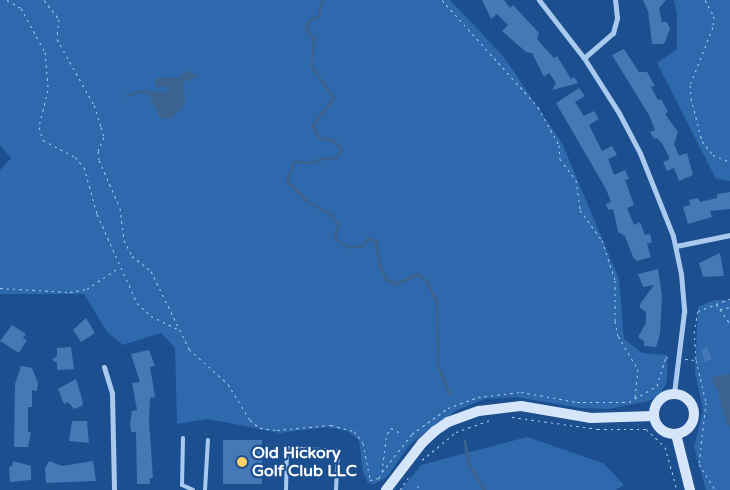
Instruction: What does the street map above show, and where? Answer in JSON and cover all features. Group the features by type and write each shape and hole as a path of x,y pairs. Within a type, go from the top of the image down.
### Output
{"street":[{"path":"539,0 584,58 640,153 676,246 684,312 674,393"},
{"path":"584,58 613,33 617,18 615,0"},
{"path":"676,246 730,235"},
{"path":"104,367 112,393 114,490"},
{"path":"674,393 690,401 694,416 686,430 676,434 663,431 654,416 658,402 674,393"},
{"path":"386,490 422,443 435,431 448,422 479,411 521,406 591,418 654,416"},
{"path":"676,434 690,490"}],"lane":[{"path":"183,438 182,485 193,490"},
{"path":"205,490 208,440"},
{"path":"286,490 287,448 338,451 336,490"}],"path":[{"path":"7,0 20,8 45,52 48,101 40,134 50,146 75,156 84,166 96,214 118,268 126,275 137,303 151,316 180,330"},
{"path":"44,0 59,19 57,39 86,90 101,127 104,137 98,151 99,160 120,208 124,240 132,256 152,271 189,349 228,384 250,420 260,428 277,430 330,425 346,428 360,435 370,480 379,478 382,472 387,434 391,428 401,433"},
{"path":"442,0 538,107 559,145 560,159 576,180 580,210 602,240 615,280 615,320 618,336 638,370 635,399"},
{"path":"705,0 714,16 713,27 690,85 691,98 702,141 713,155 730,162"},
{"path":"0,288 70,292 87,289 118,268"},
{"path":"696,360 694,333 698,311 716,302 730,298"},
{"path":"716,302 730,323"},
{"path":"719,309 730,307"},
{"path":"504,418 534,418 598,429 646,429 665,447 677,490"},
{"path":"419,462 456,432 495,419"},
{"path":"400,490 415,469"},
{"path":"418,485 418,490"}],"shaded area":[{"path":"0,0 450,0 503,56 562,143 619,279 624,339 642,353 667,355 667,381 661,393 649,401 608,409 580,408 516,397 485,399 457,410 410,444 387,477 374,484 368,483 363,472 359,440 347,431 327,427 280,433 208,419 177,424 175,348 161,333 123,345 107,332 84,294 0,294 0,170 11,158 0,145"},
{"path":"674,0 730,0 730,181 716,179 657,63 677,49 677,15"},
{"path":"186,70 198,77 184,82 185,104 172,118 160,119 149,94 138,93 127,98 125,95 140,90 166,92 171,87 155,87 155,78 179,77"},
{"path":"714,300 730,300 730,490 706,490 694,447 703,410 695,372 698,307"},
{"path":"730,374 730,427 726,423 718,392 711,377"},
{"path":"527,437 603,463 624,485 616,490 401,490 421,465"}],"building":[{"path":"482,0 504,0 510,8 513,5 539,33 537,39 554,58 557,56 571,79 574,77 578,83 552,90 556,83 549,73 544,77 532,53 526,52 502,31 508,25 497,14 491,19"},
{"path":"643,0 666,0 659,8 662,22 667,22 670,29 664,44 652,44 648,11"},
{"path":"624,49 639,72 647,72 655,86 651,87 658,100 661,99 668,112 665,114 678,132 674,144 679,156 687,153 693,175 679,181 674,168 667,171 663,162 670,159 663,145 657,138 654,139 650,132 655,130 649,115 612,55"},
{"path":"579,88 585,96 575,102 584,116 594,111 599,119 589,125 602,151 612,146 617,155 608,159 614,175 625,170 629,179 625,180 634,205 627,208 634,225 640,222 645,235 650,234 652,242 647,244 651,257 637,261 633,257 625,236 618,232 613,209 608,210 606,204 611,202 606,189 556,103"},
{"path":"730,192 730,209 710,211 712,217 688,224 683,207 690,205 689,200 698,198 700,202 717,198 717,194"},
{"path":"720,253 724,276 703,277 699,263"},
{"path":"658,269 662,296 660,334 656,347 644,346 644,341 638,337 646,323 646,312 640,308 640,304 654,285 643,287 638,274"},
{"path":"86,318 95,333 81,342 73,330"},
{"path":"12,325 26,334 23,338 27,340 19,353 0,341"},
{"path":"71,347 74,369 57,370 57,363 52,360 57,356 57,348"},
{"path":"707,347 712,359 705,362 701,350"},
{"path":"149,350 155,366 150,367 155,397 150,398 149,421 153,478 150,478 150,484 137,484 136,432 131,432 130,423 132,411 137,410 132,383 140,382 131,354"},
{"path":"21,366 32,368 38,383 37,391 32,390 32,407 28,407 28,432 31,432 28,447 14,447 15,384"},
{"path":"76,379 83,402 82,406 74,409 68,402 64,404 58,389"},
{"path":"72,421 87,421 89,443 69,441"},
{"name":"Old Hickory Golf Club LLC","path":"223,440 262,440 262,484 223,484"},
{"path":"13,461 31,466 31,480 10,482 9,467 12,466"},
{"path":"49,461 62,466 93,461 96,481 46,483 45,468"}],"waterway":[{"path":"323,0 319,16 310,20 306,29 315,39 311,66 334,98 313,125 319,138 333,140 342,149 336,158 321,159 311,163 294,162 287,181 307,201 332,215 339,225 335,238 348,247 360,247 368,238 376,241 380,265 387,280 397,283 417,274 426,280 437,302 438,366 450,394"},
{"path":"465,441 468,461 484,490"}],"place":[{"name":"Old Hickory Golf Club LLC","path":"242,462"}]}
